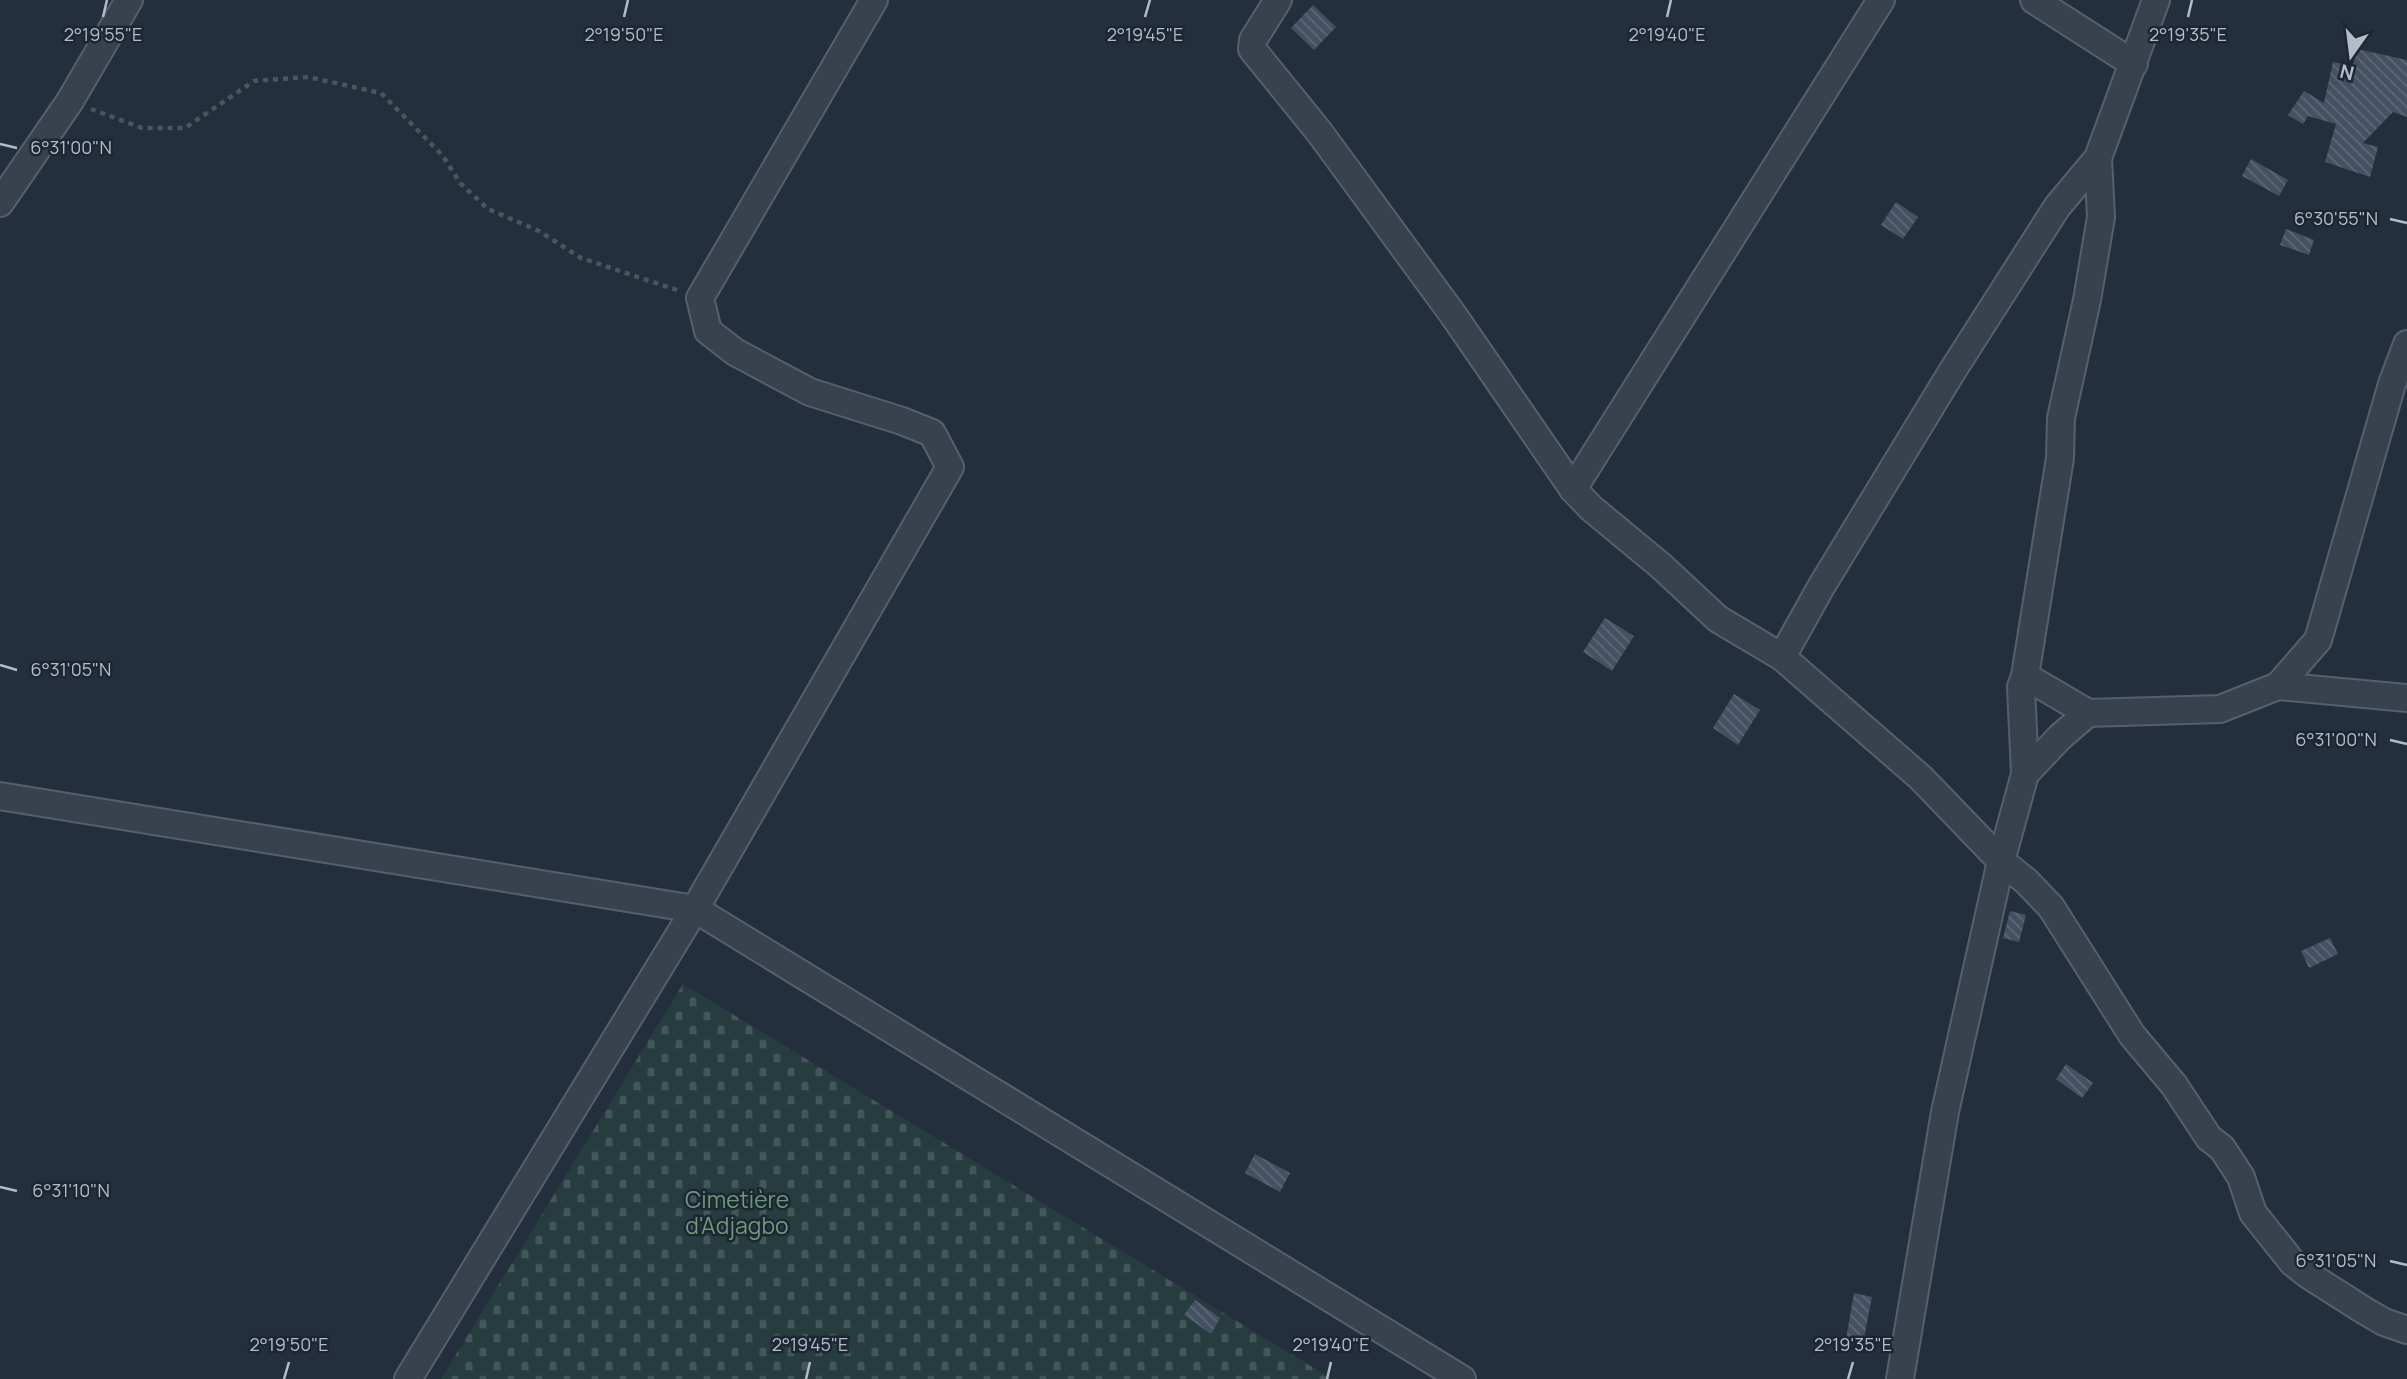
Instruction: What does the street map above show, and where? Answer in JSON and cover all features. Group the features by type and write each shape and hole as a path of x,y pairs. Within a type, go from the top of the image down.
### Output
{"street":[{"path":"0,203 69,101 129,0"},
{"path":"408,1379 695,909 950,467 932,433 810,392 735,352 708,331 700,298 874,0"},
{"path":"1278,0 1253,40 1252,49 1320,133 1438,294 1573,489 1591,508 1661,566 1718,619 1782,657 1921,778 2001,861 2051,906 2132,1035 2188,1104 2209,1138 2222,1148 2235,1167 2253,1213 2292,1262 2306,1274 2365,1311 2384,1322 2407,1330"},
{"path":"1573,489 1881,0"},
{"path":"2034,0 2134,64"},
{"path":"1782,657 1821,587 1953,370 2057,207 2098,158 2156,0"},
{"path":"1900,1379 1945,1112 2001,861 2025,774 2021,687 2060,458 2061,418 2087,299 2101,217 2098,158"},
{"path":"2278,686 2318,640 2392,384 2407,344"},
{"path":"2025,676 2088,713 2220,709 2278,686 2407,698"},
{"path":"2025,774 2060,737 2088,713"},
{"path":"0,796 695,909 1462,1379"}],"path":[{"path":"69,101 142,128 185,128 254,81 308,77 381,93 443,156 460,183 488,209 539,231 581,258 700,298"}],"green space":[{"name":"Cimetière d'Adjagbo","path":"683,984 1332,1379 441,1379"}],"building":[{"path":"1313,5 1336,27 1314,50 1291,28"},
{"path":"2357,49 2407,60 2407,117 2393,112 2363,143 2378,147 2370,177 2325,162 2336,124 2308,116 2303,124 2288,115 2304,91 2324,103 2333,62 2353,66"},
{"path":"2251,159 2288,180 2279,196 2242,176"},
{"path":"1896,202 1918,217 1903,239 1881,225"},
{"path":"2286,229 2314,240 2309,255 2280,245"},
{"path":"1605,618 1634,636 1612,671 1583,652"},
{"path":"1734,694 1760,710 1738,745 1713,728"},
{"path":"2010,911 2026,915 2019,942 2003,938"},
{"path":"2330,938 2338,954 2309,968 2301,951"},
{"path":"2066,1064 2093,1083 2082,1098 2056,1079"},
{"path":"1255,1154 1290,1173 1280,1192 1245,1173"},
{"path":"1854,1293 1872,1297 1863,1343 1846,1339"},
{"path":"1195,1300 1220,1318 1211,1334 1184,1315"}]}
